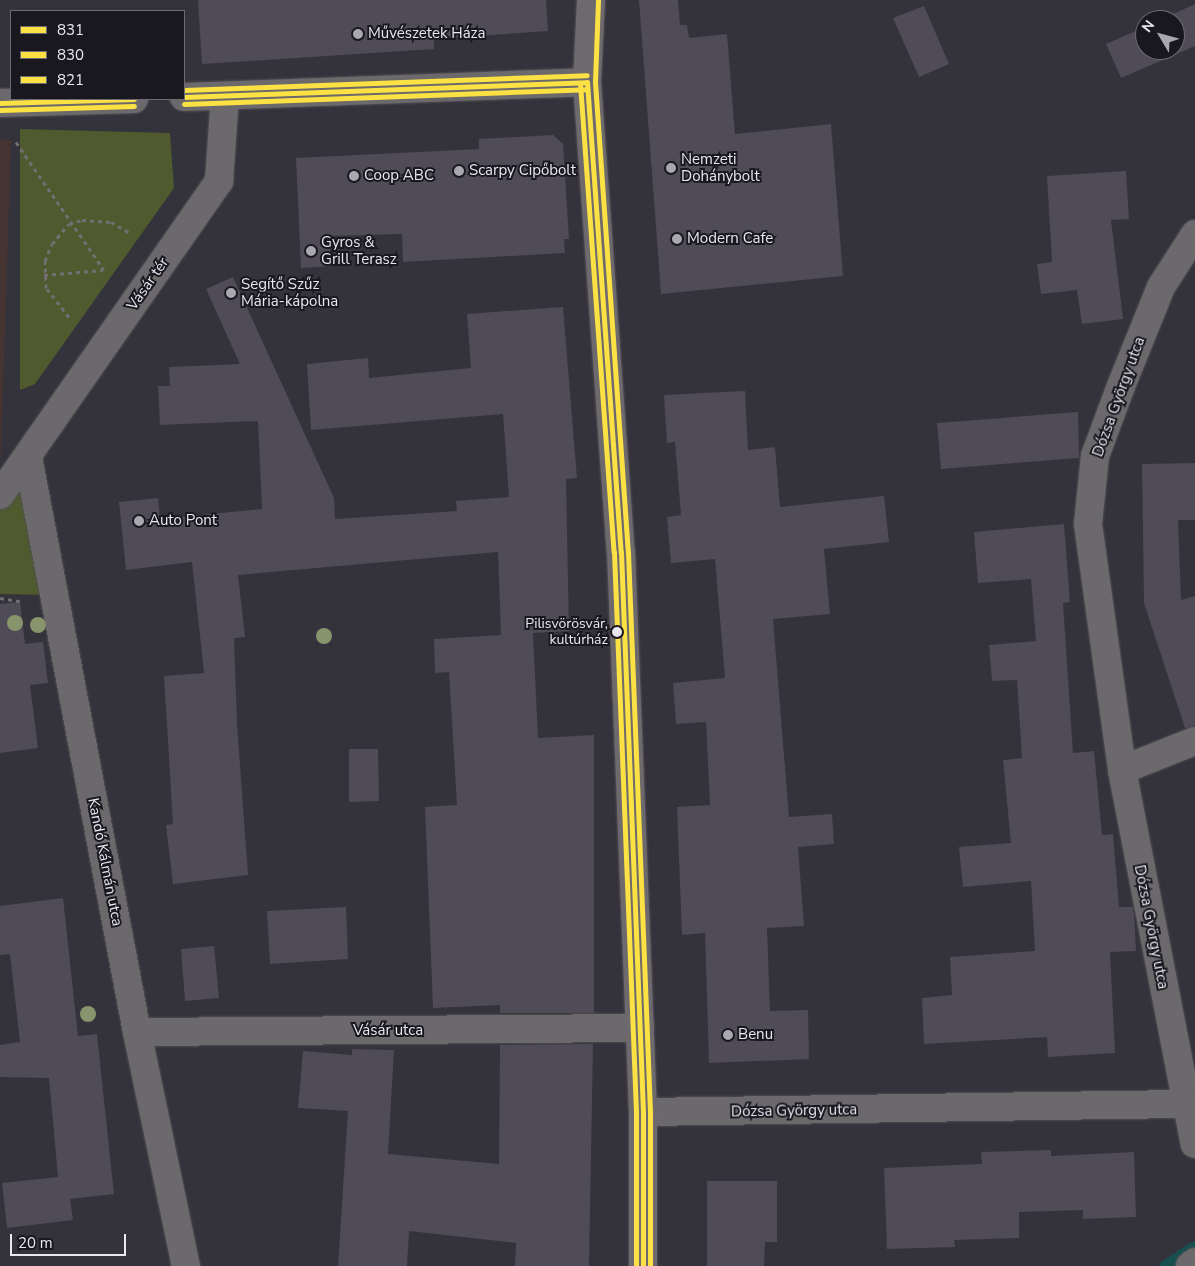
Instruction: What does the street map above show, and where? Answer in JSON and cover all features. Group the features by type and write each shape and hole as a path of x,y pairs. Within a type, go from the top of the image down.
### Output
{"main road":[{"path":"591,0 587,82 622,552 643,1112 643,1266"}],"street":[{"path":"185,97 587,82"},
{"name":"Vásár tér","path":"0,495 219,181 232,96"},
{"path":"0,103 100,100"},
{"name":"Dózsa György utca","path":"643,1112 1184,1104 1122,770 1088,524 1095,456 1161,287 1195,234"},
{"path":"0,464 28,457"},
{"name":"Kandó Kálmán utca","path":"28,457 136,1032 186,1266"},
{"path":"1122,770 1195,741"},
{"name":"Vásár utca","path":"136,1032 640,1028"},
{"path":"1184,1104 1195,1144"},
{"path":"1190,1266 1195,1262"}],"path":[{"path":"16,142 69,224 104,270 44,276"},
{"path":"69,316 53,302 44,276 52,244 69,224 96,219 128,232"}],"shaded area":[{"path":"0,139 11,140 1,454 0,454"}],"green space":[{"path":"20,129 170,133 174,188 35,384 20,390"},
{"path":"20,478 49,595 0,594 0,505"}],"building":[{"name":"Művészetek Háza","path":"198,0 546,0 548,31 434,39 434,49 202,64"},
{"path":"639,0 678,0 680,25 687,25 689,38 727,34 735,134 831,124 843,276 661,294"},
{"path":"1195,4 1195,46 1185,50 1185,10 1182,10"},
{"path":"924,6 949,64 919,77 893,18"},
{"path":"1135,31 1135,60 1163,60 1121,78 1106,44"},
{"path":"553,135 563,144 569,239 564,239 565,253 403,262 402,234 329,236 331,266 301,268 296,158 479,149 479,139"},
{"path":"1126,171 1129,219 1111,220 1123,319 1082,324 1077,290 1041,294 1037,264 1052,262 1047,176"},
{"path":"233,277 334,498 335,519 457,511 456,501 509,497 503,414 311,430 307,364 368,358 369,378 471,368 467,314 563,307 577,478 566,479 569,631 533,633 538,738 594,735 594,1013 500,1013 500,1005 433,1008 425,807 457,805 449,672 435,673 434,639 501,635 498,552 238,575 245,637 234,638 237,723 248,875 173,884 166,825 173,824 164,676 204,673 192,562 126,570 119,502 158,498 160,519 262,509 258,421 160,425 158,386 170,386 169,367 240,364 206,289"},
{"path":"745,391 748,450 775,447 780,507 884,496 889,542 824,549 830,614 773,619 789,817 832,814 834,844 798,847 804,926 767,928 770,1011 808,1010 809,1059 709,1063 705,933 682,935 677,807 710,805 706,722 676,724 673,683 725,678 715,559 671,563 667,517 681,515 675,442 667,443 664,395"},
{"path":"1078,412 1079,458 941,469 937,423"},
{"path":"1195,463 1195,520 1178,520 1181,600 1195,596 1195,726 1185,728 1144,603 1142,464"},
{"path":"1064,524 1070,602 1063,603 1073,753 1094,751 1102,835 1113,834 1119,907 1133,907 1134,913 1136,951 1110,952 1115,1053 1048,1057 1047,1037 924,1044 922,998 952,995 950,957 1035,951 1031,881 963,887 959,847 1011,843 1003,760 1022,758 1017,680 992,681 989,645 1036,641 1031,579 978,583 974,532"},
{"path":"20,602 25,644 43,642 48,683 30,685 38,748 0,753 0,604"},
{"path":"349,749 378,749 379,801 349,802"},
{"path":"63,898 78,1036 97,1034 114,1194 70,1199 73,1220 7,1228 2,1183 58,1177 49,1078 0,1077 0,1045 20,1042 10,954 0,955 0,906"},
{"path":"346,907 348,959 270,964 267,911"},
{"path":"214,946 219,998 185,1001 181,949"},
{"path":"593,1044 589,1266 515,1266 516,1243 409,1231 407,1266 338,1266 348,1111 298,1108 303,1051 352,1055 352,1049 394,1050 388,1154 499,1164 500,1045"},
{"path":"1051,1150 1051,1156 1134,1152 1136,1217 1083,1219 1083,1210 1019,1212 1019,1238 954,1240 955,1247 887,1249 884,1168 982,1164 981,1152"},
{"path":"707,1181 777,1181 777,1242 765,1242 764,1266 707,1266"}],"waterway":[{"path":"1164,1266 1192,1247"}],"transit line":[{"name":"821","path":"598,0 595,82 628,552 650,1112 650,1266"},
{"name":"821","path":"185,90 587,75"},
{"name":"831","path":"587,82 621,552 643,1112 643,1266"},
{"name":"831","path":"185,97 587,82"},
{"name":"830","path":"580,83 614,552 636,1112 636,1266"},
{"name":"830","path":"184,104 587,89"},
{"name":"831","path":"0,103 100,100"},
{"name":"830","path":"0,110 134,106"}],"place":[{"name":"Művészetek Háza","path":"358,34"},
{"name":"Nemzeti Dohánybolt","path":"671,168"},
{"name":"Scarpy Cipőbolt","path":"459,171"},
{"name":"Coop ABC","path":"354,176"},
{"name":"Modern Cafe","path":"677,239"},
{"name":"Gyros & Grill Terasz","path":"311,251"},
{"name":"Segítő Szűz Mária-kápolna","path":"231,293"},
{"name":"Auto Pont","path":"139,521"},
{"name":"Pilisvörösvár, kultúrház","path":"617,632"},
{"name":"Benu","path":"728,1035"}]}
